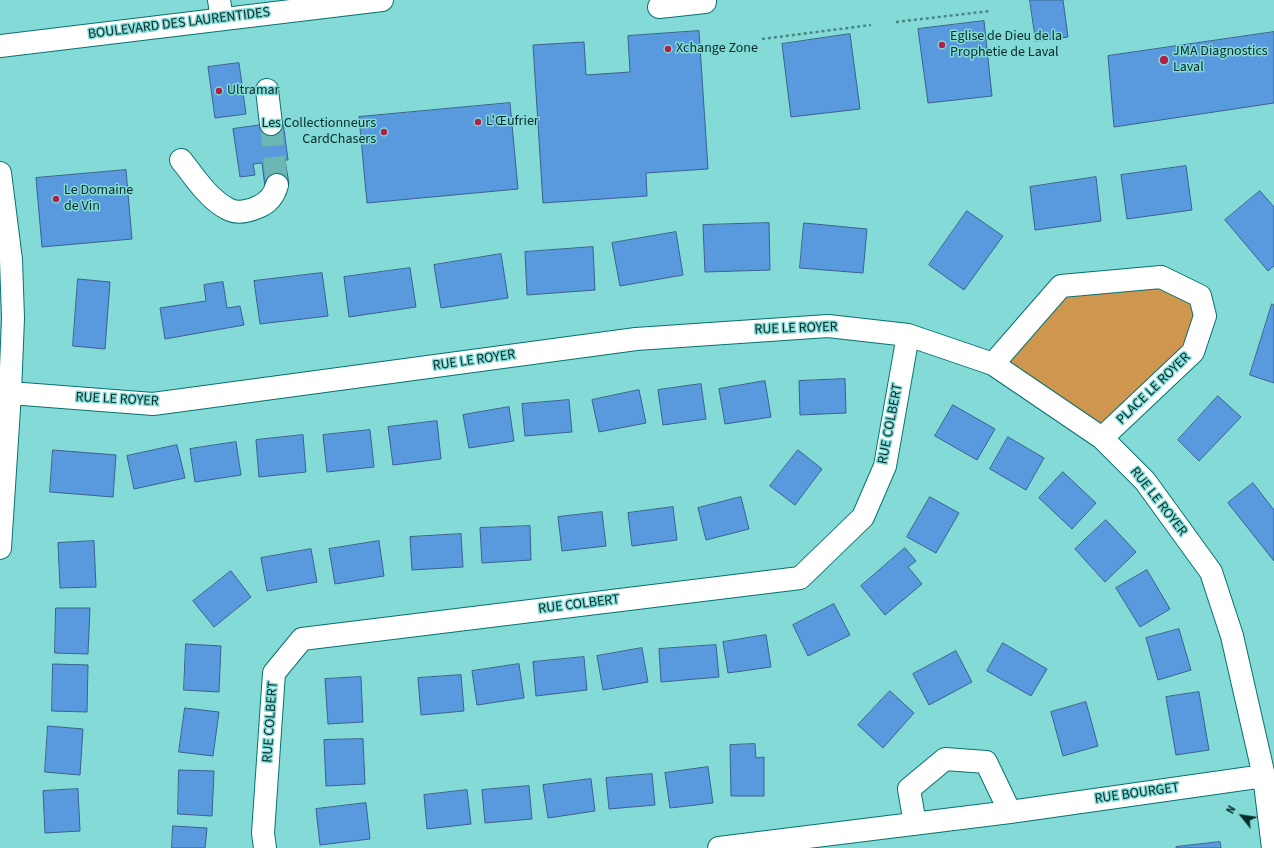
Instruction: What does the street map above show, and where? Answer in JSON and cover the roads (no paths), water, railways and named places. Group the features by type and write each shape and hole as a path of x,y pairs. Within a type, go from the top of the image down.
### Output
{"street":[{"name":"BOULEVARD DES LAURENTIDES","path":"0,46 221,10 382,0"},
{"path":"659,7 705,2"},
{"path":"266,90 271,124"},
{"path":"181,160 211,196 228,209 244,211 261,206 272,197 277,185"},
{"path":"0,173 12,275 13,318 10,393 1,510 0,548"},
{"name":"PLACE LE ROYER","path":"993,364 1061,286 1161,277 1200,296 1205,316 1193,352 1102,438"},
{"name":"RUE LE ROYER","path":"10,393 152,404 636,339 828,326 908,335 993,364 1102,438 1145,481 1211,572 1232,636 1264,776 1273,848"},
{"name":"RUE COLBERT","path":"265,848 263,833 274,673 302,639 800,578 863,518 885,466 908,335"},
{"path":"914,824 909,789 945,759 986,762 1010,812"},
{"name":"RUE BOURGET","path":"719,848 1010,812 1264,776"}],"tunnel":[{"path":"271,124 277,185"}],"place":[{"name":"Eglise de Dieu de la Prophetie de Laval","path":"942,45"},
{"name":"Xchange Zone","path":"668,49"},
{"name":"JMA Diagnostics Laval","path":"1164,60"},
{"name":"Ultramar","path":"219,91"},
{"name":"L'Œufrier","path":"478,122"},
{"name":"Les Collectionneurs CardChasers","path":"384,132"},
{"name":"Le Domaine de Vin","path":"56,199"}]}
